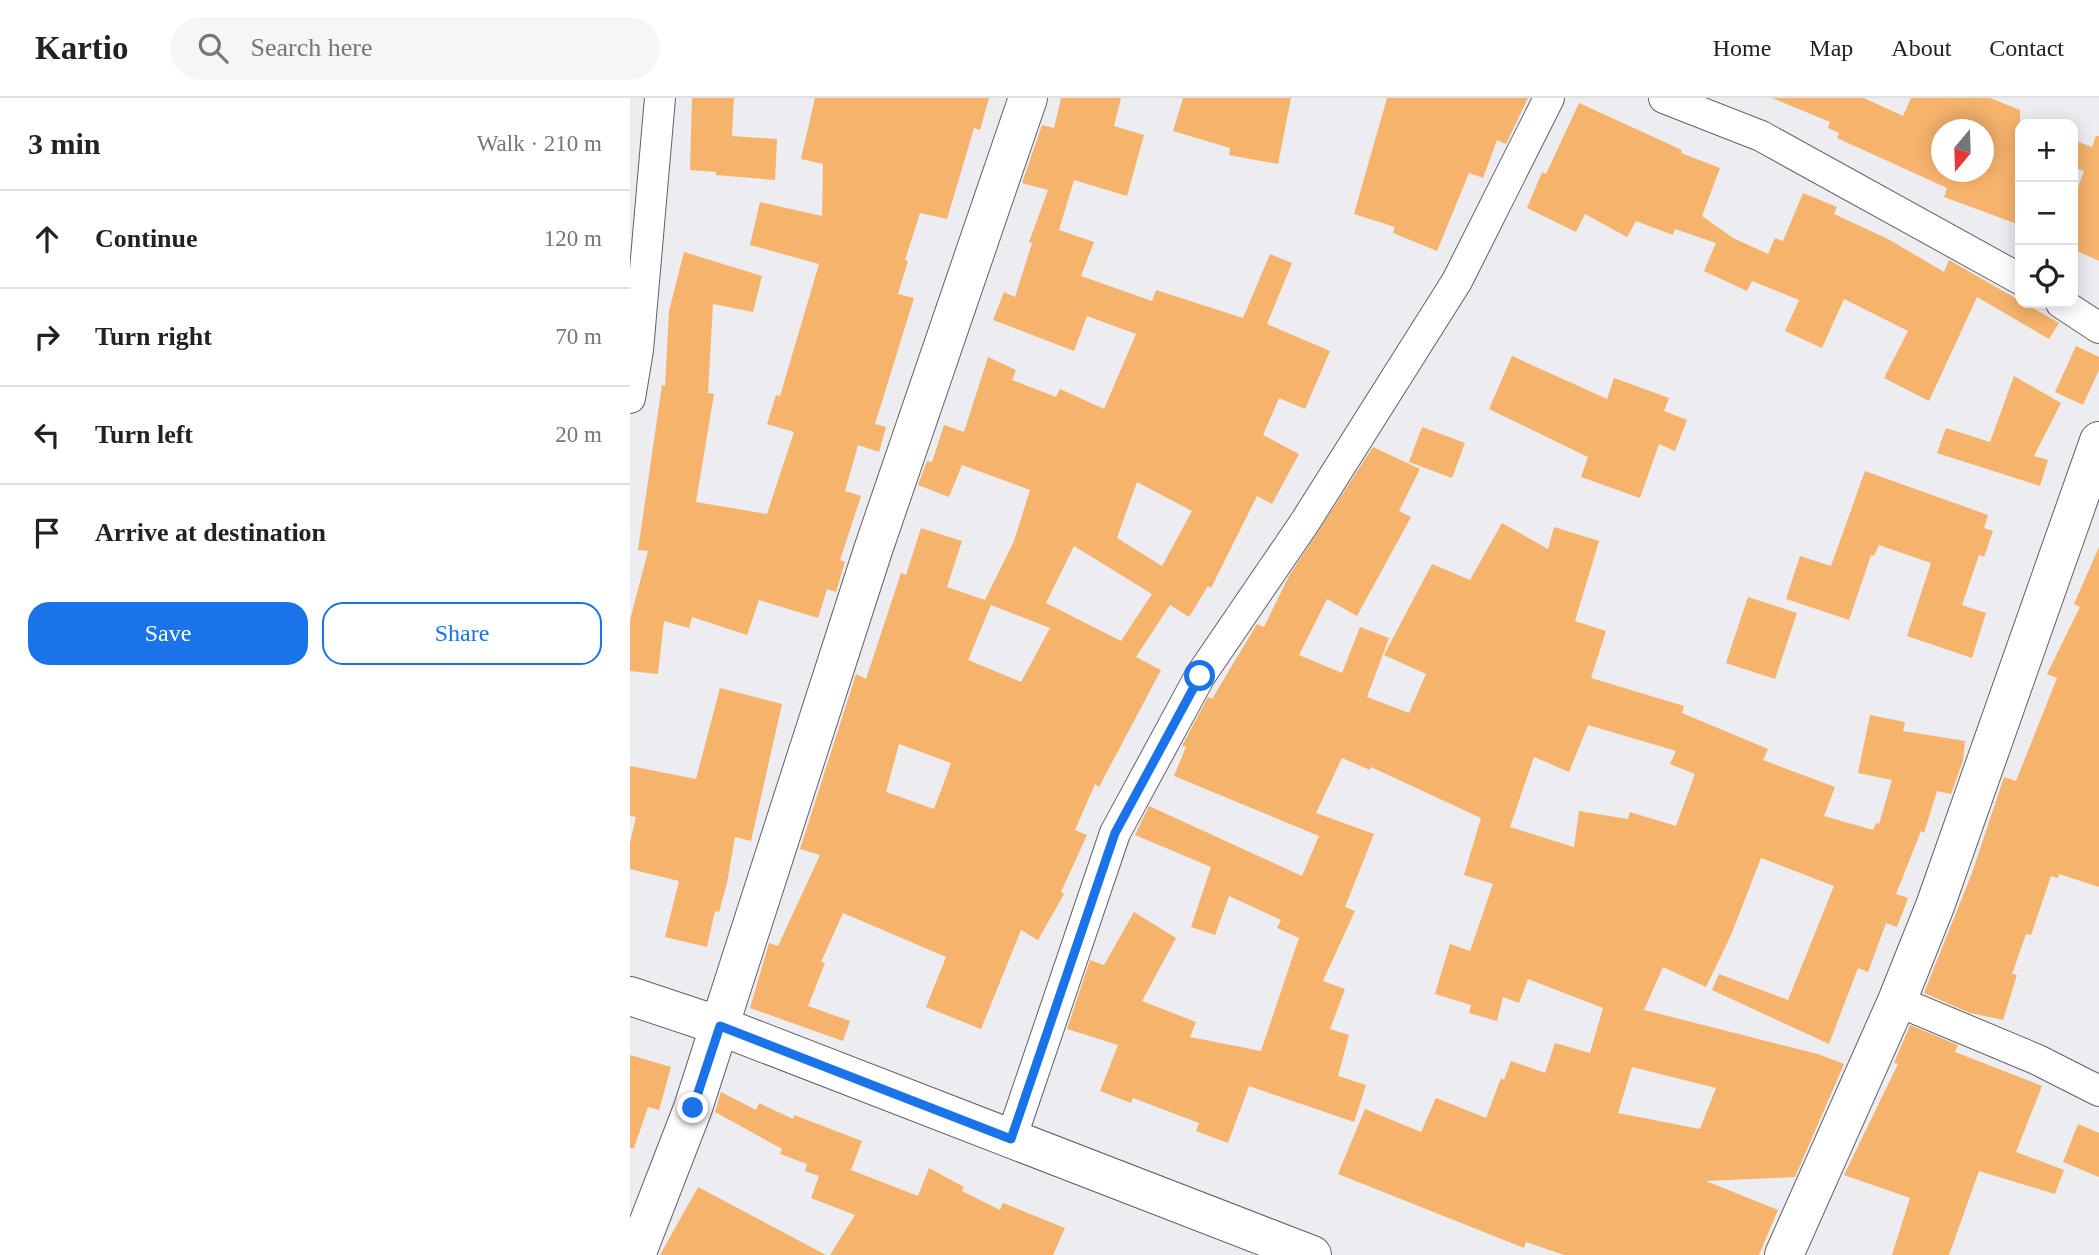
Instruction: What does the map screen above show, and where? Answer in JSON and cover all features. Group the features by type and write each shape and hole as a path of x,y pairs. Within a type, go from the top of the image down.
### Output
{"street":[{"path":"630,398 660,98"},
{"path":"636,1255 693,1108 873,550 1028,98"},
{"path":"1011,1139 1115,833 1200,676 1305,522 1457,281 1549,98"},
{"path":"1664,98 1761,136 2015,276"},
{"path":"2069,308 2099,328"},
{"path":"1784,1255 1897,1001 1935,906 2099,441"},
{"path":"630,996 720,1026 1312,1255"},
{"path":"1897,1001 2038,1059 2099,1091"}],"building":[{"path":"692,98 734,98 732,136 777,139 775,180 690,170"},
{"path":"815,98 989,98 980,130 974,128 947,219 920,213 905,260 908,261 898,294 914,298 875,424 886,427 879,452 858,445 845,491 861,496 840,560 845,562 836,592 827,589 818,618 759,600 747,635 692,617 689,628 664,621 658,674 630,671 630,620 648,551 638,550 662,385 665,386 669,311 684,252 762,276 753,312 713,304 708,393 714,394 696,502 767,514 794,432 767,424 776,395 780,396 819,264 750,245 760,202 822,216 823,164 801,159"},
{"path":"1061,98 1121,98 1114,126 1144,135 1127,196 1074,180 1059,230 1094,242 1081,276 1152,301 1156,290 1243,318 1270,254 1292,263 1267,324 1330,351 1305,409 1279,398 1263,435 1299,454 1272,504 1257,496 1211,588 1208,586 1189,617 1170,605 1136,657 1161,670 1099,787 1095,784 1075,830 1087,835 1061,892 1064,894 1038,940 1021,930 981,1029 926,1007 946,957 843,913 821,962 825,963 808,1006 850,1021 843,1041 750,1008 769,943 778,946 820,855 800,849 856,674 866,679 901,573 906,575 921,528 962,541 947,587 985,600 1014,541 1030,490 962,465 949,497 918,485 927,461 932,462 944,425 964,432 988,357 1016,370 1012,380 1056,397 1060,389 1104,409 1136,334 1087,316 1074,351 993,320 1004,292 1015,297 1032,243 1029,242 1048,190 1022,183 1042,125 1054,128","holes":["1137,482 1192,511 1162,566 1117,538","1074,546 1152,594 1121,641 1046,603","991,605 1050,628 1021,682 968,660","899,744 951,763 934,809 886,792"]},
{"path":"1183,98 1291,98 1278,164 1229,155 1230,148 1173,131"},
{"path":"1387,98 1528,98 1506,144 1497,140 1483,178 1469,173 1437,251 1393,233 1395,227 1354,214"},
{"path":"1772,98 1864,98 1903,116 1911,98 1990,98 2020,110 2020,119 2015,119 2015,223 1944,197 1947,188 1934,182 1994,182 1994,119 1931,119 1931,181 1837,138 1839,133 1828,128 1830,122"},
{"path":"1579,103 1682,150 1681,153 1720,168 1702,216 1733,238 1768,254 1775,238 1783,241 1803,193 1837,207 1834,214 1888,239 1944,272 1949,260 2015,298 2015,308 2033,308 2059,323 2049,339 1977,297 1929,401 1884,378 1908,331 1844,299 1822,348 1785,331 1799,300 1752,281 1747,291 1704,271 1716,243 1675,229 1673,235 1636,221 1627,237 1585,214 1576,232 1527,208 1542,172 1546,174"},
{"path":"2096,136 2099,136 2099,261 2078,251 2078,187 2084,171 2078,169 2078,142 2092,147"},
{"path":"2076,346 2099,357 2099,370 2083,405 2055,392"},
{"path":"1512,356 1607,399 1614,378 1669,398 1664,411 1687,420 1675,451 1659,444 1640,498 1581,477 1588,457 1489,409"},
{"path":"2014,376 2061,403 2034,456 2048,460 2040,486 1937,453 1946,428 1990,442"},
{"path":"1422,427 1465,443 1452,478 1409,462"},
{"path":"1373,447 1420,469 1399,511 1411,517 1357,616 1327,599 1299,655 1342,673 1360,627 1389,638 1367,697 1409,713 1426,674 1384,655 1432,564 1470,580 1502,523 1548,549 1554,527 1599,541 1575,621 1606,631 1591,678 1684,706 1682,713 1768,749 1763,760 1835,787 1824,816 1873,830 1876,823 1879,824 1892,780 1858,773 1870,715 1905,722 1903,731 1965,741 1963,761 1951,794 1937,791 1924,833 1921,831 1896,894 1908,898 1897,927 1886,923 1868,972 1858,968 1829,1044 1712,990 1719,974 1788,1000 1834,886 1761,858 1731,935 1706,987 1663,967 1644,1010 1818,1054 1844,1064 1795,1177 1706,1181 1778,1210 1759,1255 1564,1255 1526,1242 1524,1248 1338,1174 1365,1109 1421,1132 1436,1098 1486,1118 1501,1078 1504,1080 1511,1061 1545,1073 1555,1043 1590,1053 1603,1008 1528,979 1519,1003 1503,997 1497,1021 1469,1013 1471,1005 1435,994 1450,944 1470,951 1493,884 1464,875 1481,818 1371,767 1370,770 1342,758 1316,813 1374,834 1345,907 1355,911 1323,981 1345,989 1330,1029 1349,1035 1338,1076 1366,1085 1354,1122 1249,1086 1228,1143 1196,1131 1199,1123 1133,1098 1131,1103 1100,1091 1118,1045 1067,1029 1090,960 1104,965 1134,912 1176,938 1142,1001 1196,1022 1190,1037 1261,1051 1299,938 1277,928 1281,920 1229,896 1215,935 1191,927 1211,867 1135,835 1149,806 1302,876 1319,836 1174,776 1186,747 1182,746 1208,697 1212,699 1257,624 1264,627 1289,576","holes":["1588,725 1676,751 1670,764 1695,774 1676,826 1630,812 1628,819 1579,811 1574,847 1510,827 1534,757 1569,772","1632,1067 1716,1088 1700,1129 1618,1113"]},
{"path":"1865,471 1988,515 1984,528 1993,531 1984,557 1979,555 1962,605 1986,613 1972,658 1907,636 1931,563 1879,545 1874,556 1871,555 1849,620 1786,599 1800,556 1831,566"},
{"path":"2099,547 2099,887 2059,874 2058,878 2051,876 2031,935 2026,934 2012,974 2017,975 2003,1020 1970,1013 1924,993 1972,873 2004,777 2016,781 2057,678 2047,674 2080,607 2074,604"},
{"path":"1748,597 1797,613 1775,679 1726,663"},
{"path":"720,688 782,704 751,841 735,837 727,883 719,912 715,911 707,947 665,937 679,881 630,869 630,843 636,817 630,816 630,766 696,779"},
{"path":"1910,1025 1958,1045 1955,1052 2042,1086 2016,1152 2064,1170 2055,1194 1979,1171 1949,1255 1892,1255 1910,1198 1844,1175 1898,1064 1894,1063"},
{"path":"630,1055 671,1067 659,1110 648,1107 634,1148 630,1148"},
{"path":"721,1092 756,1110 759,1103 793,1119 794,1115 862,1141 851,1170 918,1196 929,1168 964,1187 962,1191 1000,1210 1003,1203 1065,1228 1053,1255 830,1255 855,1215 811,1198 819,1176 805,1171 807,1164 780,1154 782,1149 715,1112"},
{"path":"2078,1124 2099,1133 2099,1177 2063,1162"},
{"path":"698,1187 826,1255 660,1255"}],"route":[{"path":"693,1108 720,1026 1011,1139 1115,833 1200,676"}]}
